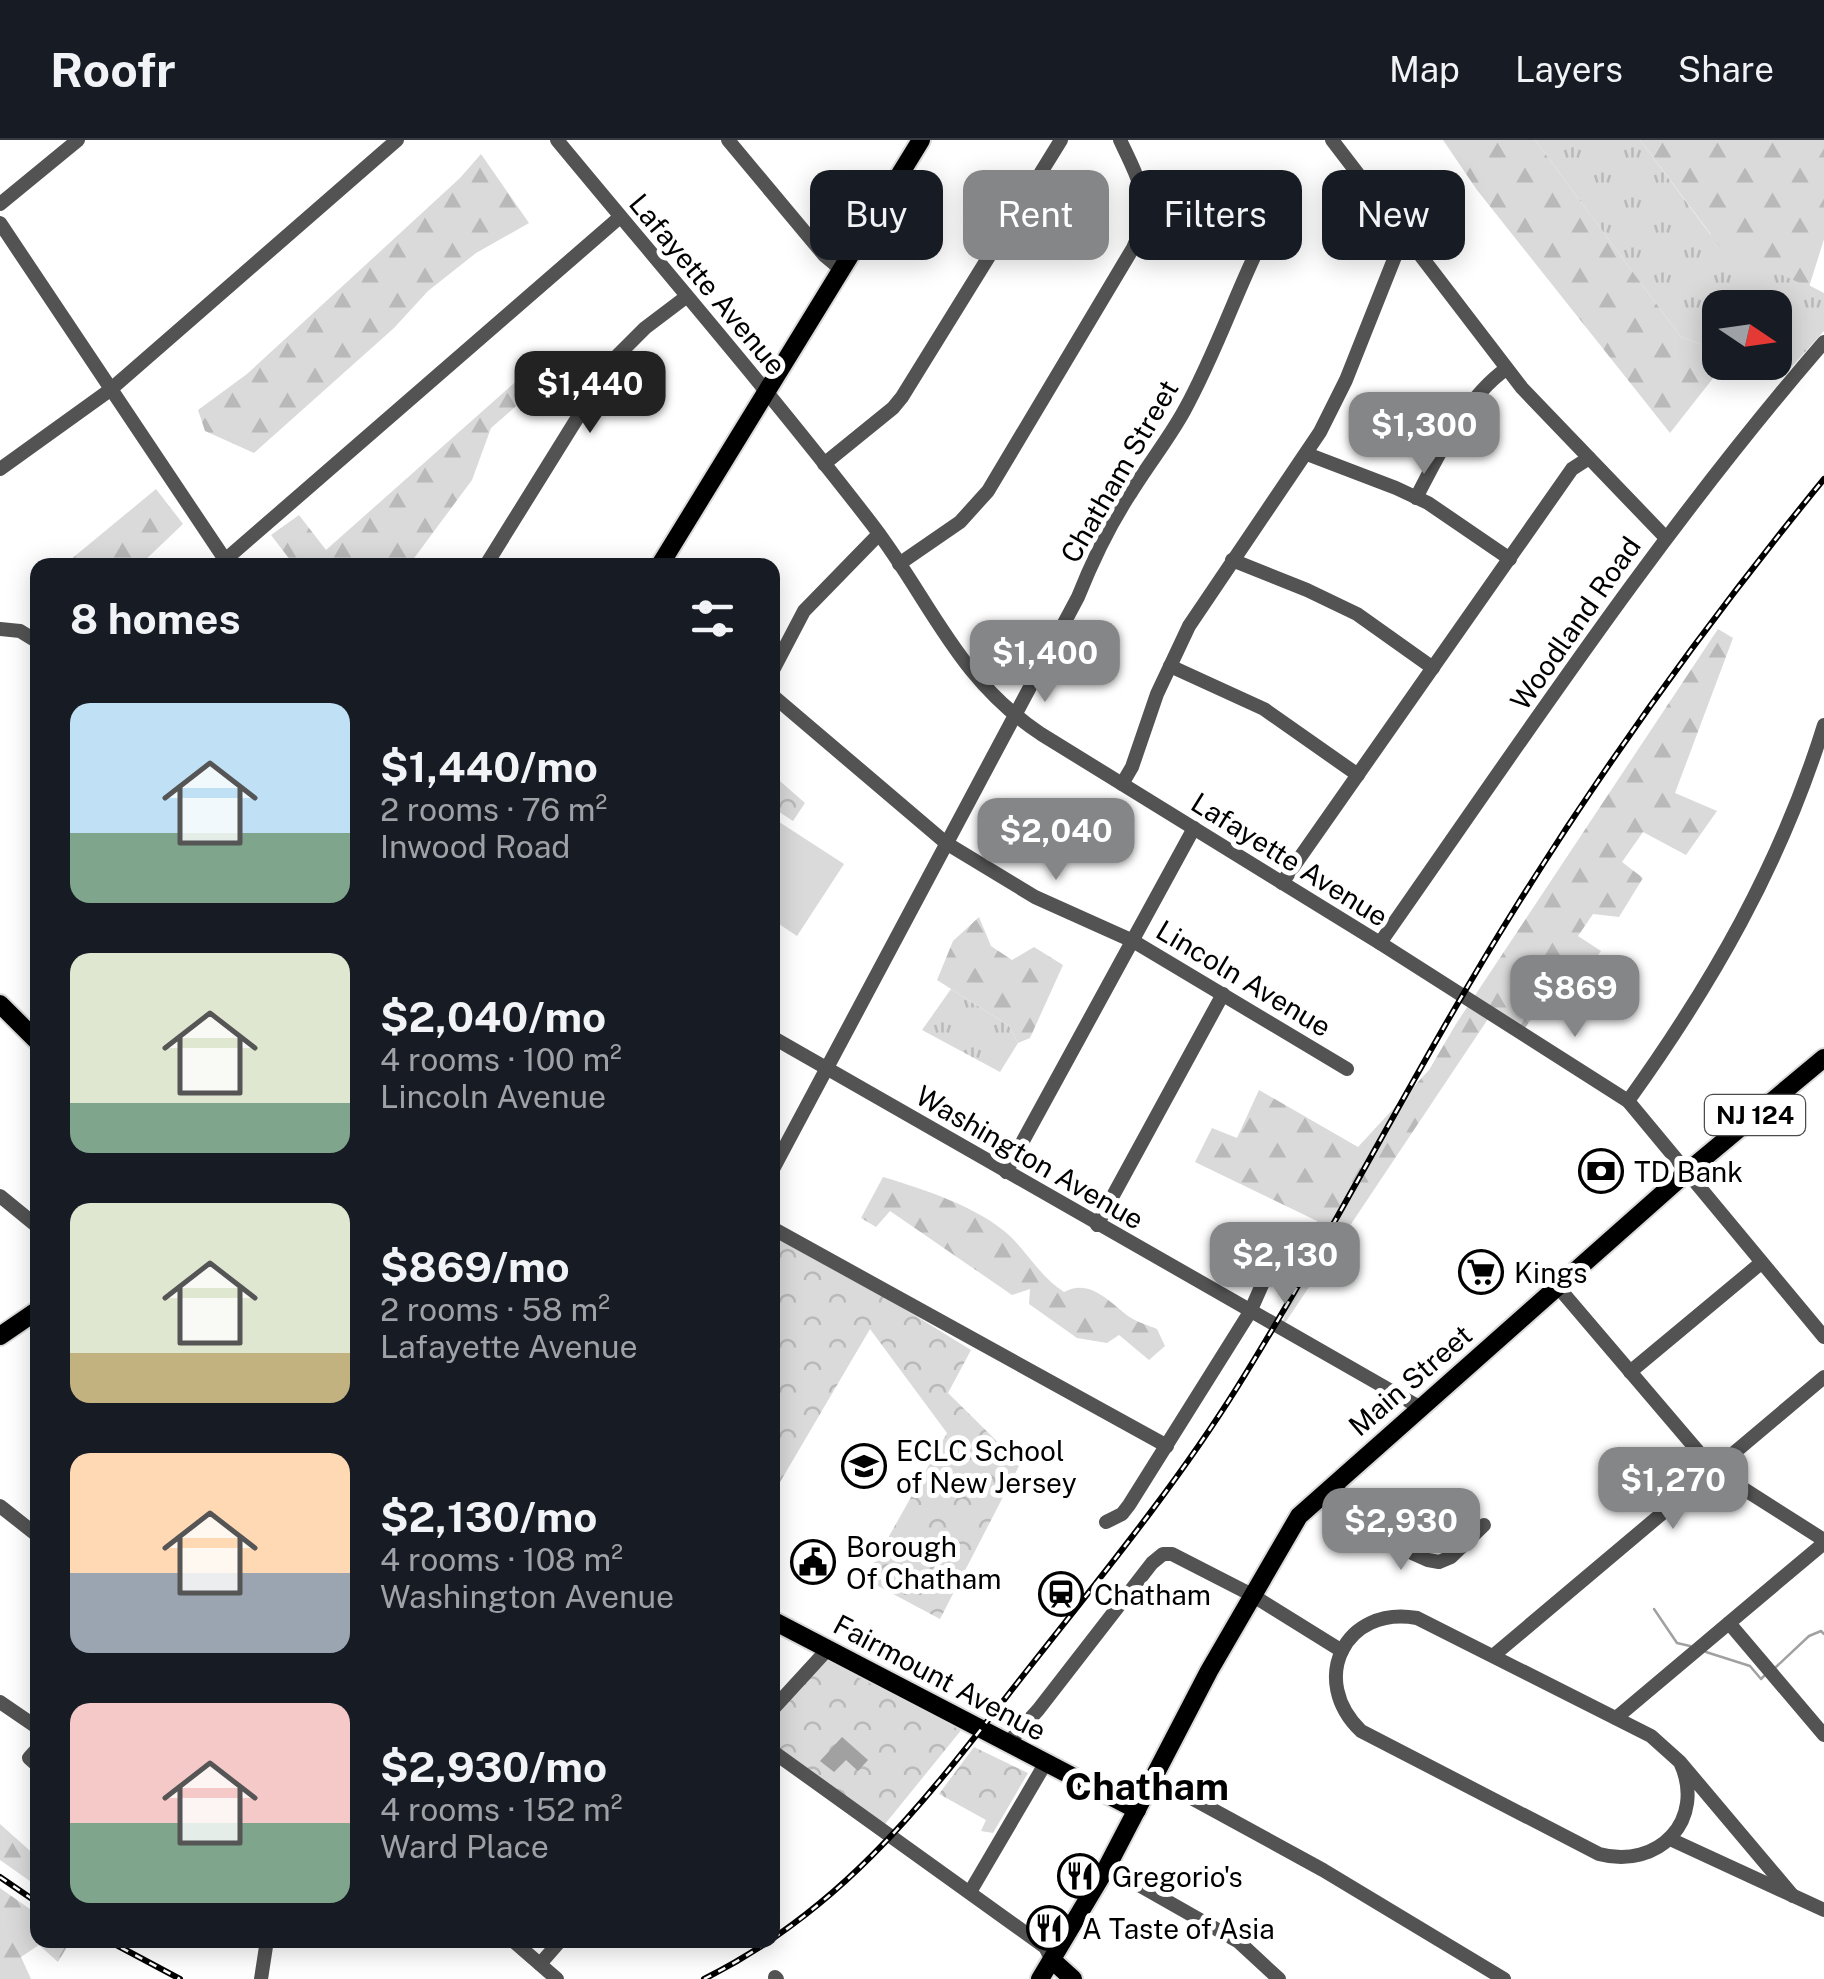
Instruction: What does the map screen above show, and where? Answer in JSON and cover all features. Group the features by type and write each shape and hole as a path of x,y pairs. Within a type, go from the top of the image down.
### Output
{"main road":[{"path":"664,558 921,140"},
{"path":"0,1004 30,1034"},
{"name":"Main Street","path":"1040,1979 1292,1526 1333,1484 1687,1172 1824,1058"},
{"path":"0,1336 30,1315"},
{"name":"Fairmount Avenue","path":"780,1624 1137,1810"},
{"path":"1052,1960 1073,1979"}],"street":[{"path":"0,204 78,140"},
{"path":"0,469 110,390 396,140"},
{"name":"Lafayette Avenue","path":"557,140 879,534 971,673 1015,715 1628,1102 1824,1338"},
{"path":"728,140 824,255 842,270"},
{"path":"824,464 902,397 1061,140"},
{"path":"899,564 960,522 988,491 1133,248 1141,232 1145,207 1120,140"},
{"path":"1332,140 1355,170"},
{"path":"231,558 620,217"},
{"path":"0,222 223,558"},
{"name":"Chatham Street","path":"780,1157 1126,500 1187,406 1251,260"},
{"path":"1122,784 1189,626 1307,454 1346,380 1394,260"},
{"path":"1424,260 1506,369 1666,538"},
{"path":"490,558 614,359 645,328 686,297"},
{"name":"Woodland Road","path":"1380,943 1666,538 1824,342"},
{"path":"1416,498 1442,448 1492,380 1506,369"},
{"path":"1307,454 1416,498 1510,559"},
{"path":"1282,883 1572,469 1589,458"},
{"path":"780,657 804,612 879,534"},
{"path":"1232,560 1329,600 1384,631 1433,668"},
{"path":"0,629 30,638"},
{"path":"1170,666 1264,709 1358,775"},
{"name":"Lincoln Avenue","path":"780,702 946,844 1046,903 1133,941 1347,1068"},
{"path":"1628,1102 1735,938 1788,828 1824,726"},
{"path":"1006,1172 1194,828"},
{"path":"1097,1225 1224,994"},
{"name":"Washington Avenue","path":"780,1042 1420,1408"},
{"path":"0,1196 30,1220"},
{"path":"780,1232 1167,1446"},
{"path":"1106,1522 1122,1514 1167,1446 1250,1312 1283,1237"},
{"path":"1630,1372 1761,1263"},
{"path":"1558,1288 1714,1470 1824,1541 1616,1718"},
{"path":"1494,1656 1824,1377"},
{"path":"1333,1484 1381,1539 1428,1560 1439,1562 1451,1556 1484,1525"},
{"path":"1,1510 30,1530"},
{"path":"1007,1744 1163,1554 1172,1554 1252,1595 1342,1650"},
{"path":"1680,1762 1687,1780 1687,1806 1670,1839 1637,1857 1599,1854 1372,1737 1352,1722 1337,1694 1336,1675 1342,1650 1362,1627 1398,1616 1424,1620 1651,1736 1680,1762 1793,1896"},
{"path":"1730,1623 1824,1735"},
{"path":"780,1701 827,1650"},
{"path":"0,1702 30,1723"},
{"path":"780,1757 1045,1947 1052,1960"},
{"path":"970,1892 1045,1764"},
{"path":"1153,1776 1313,1865 1504,1979"},
{"path":"1670,1839 1824,1910"},
{"path":"1106,1866 1239,1942 1278,1979"},
{"path":"261,1948 261,1979"},
{"path":"521,1948 557,1979"},
{"path":"540,1964 554,1948"}],"green space":[{"path":"1443,140 1535,140 1681,337 1702,345 1702,380 1712,380 1670,433 1477,190"},
{"path":"1535,140 1640,140 1710,234 1824,293 1824,331 1792,367 1792,290 1702,290 1702,345 1681,337"},
{"path":"1640,140 1824,140 1824,239 1809,287 1721,248"},
{"path":"481,154 529,223 476,253 428,291 394,328 254,453 205,431 198,410 247,374 460,178"},
{"path":"522,376 530,394 491,428 472,480 414,558 289,558 271,535 299,515 326,550"},
{"path":"156,489 183,524 147,558 72,558"},
{"path":"1718,629 1733,638 1675,793 1717,811 1686,855 1643,832 1622,862 1643,878 1619,917 1593,914 1578,936 1601,951 1570,996 1556,988 1520,1034 1490,1016 1279,1332 1317,1221 1195,1162 1212,1128 1237,1138 1259,1090 1358,1147 1429,1070"},
{"path":"780,781 805,803 793,821 780,813"},
{"path":"780,823 844,864 797,936 780,925"},
{"path":"979,917 991,946 1012,960 1034,947 1063,965 1030,1038 1018,1043 1009,1026 937,980 953,941"},
{"path":"951,989 1009,1026 1018,1043 1000,1072 922,1030"},
{"path":"883,1177 933,1193 983,1216 1010,1236 1064,1292 1082,1288 1098,1293 1131,1318 1157,1329 1165,1346 1149,1360 1119,1335 1107,1343 1077,1338 1029,1304 1030,1289 1012,1295 890,1211 876,1227 861,1218"},
{"path":"780,1232 971,1350 948,1393 1020,1464 940,1619 865,1579 947,1433 870,1329 780,1482"},
{"path":"828,1650 967,1723 881,1829 780,1756 780,1701"},
{"path":"974,1747 1028,1773 993,1833 981,1831 986,1820 939,1794"},
{"path":"0,1824 30,1851 30,1881 0,1860"},
{"path":"0,1888 30,1909 30,1948 34,1948 21,1957 31,1979 0,1979"},
{"path":"42,1948 66,1948 58,1962"}],"shaded area":[{"path":"842,1737 868,1760 858,1771 846,1760 834,1772 820,1761"}],"waterway":[{"path":"1654,1609 1677,1643 1690,1646"},
{"path":"1776,1667 1809,1636 1821,1631 1824,1634"},
{"path":"1706,1652 1750,1666 1761,1679 1764,1676"}],"railway":[{"path":"780,1933 840,1886 914,1810 1160,1500 1274,1327 1478,969 1586,798 1662,689 1824,479"},
{"path":"0,1877 30,1898"},
{"path":"122,1948 180,1979"},
{"path":"704,1979 758,1948"}],"place":[{"name":"TD Bank","path":"1601,1171"},
{"name":"Kings","path":"1481,1272"},
{"name":"ECLC School of New Jersey","path":"864,1466"},
{"name":"Borough Of Chatham","path":"813,1562"},
{"name":"Chatham","path":"1061,1594"},
{"name":"Gregorio's","path":"1080,1876"},
{"name":"A Taste of Asia","path":"1049,1928"}],"district":[{"name":"Chatham","path":"1147,1786"}]}
